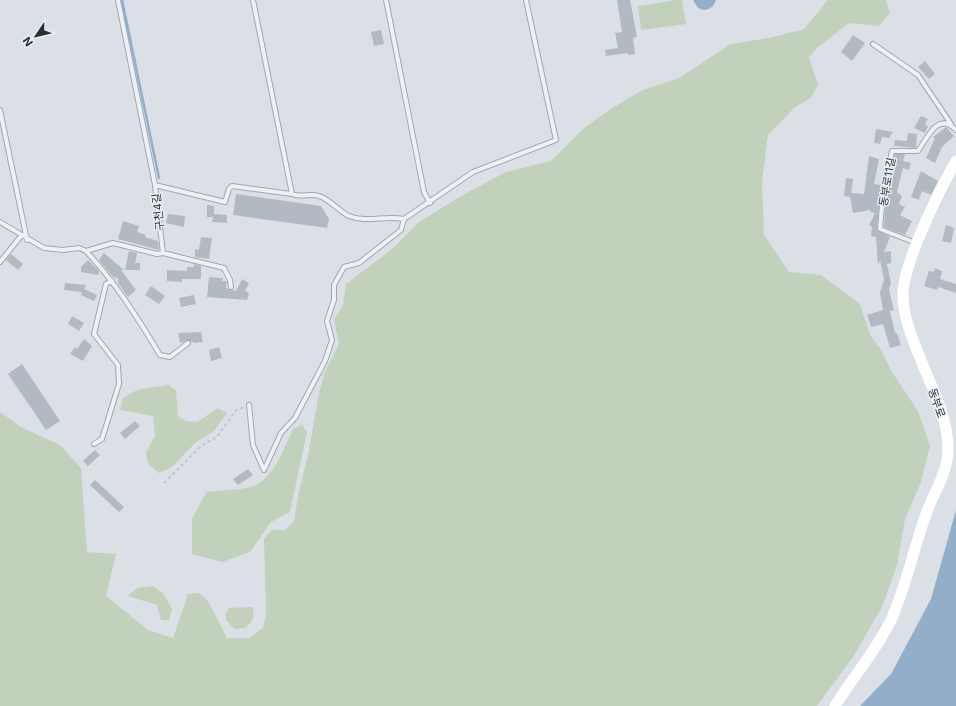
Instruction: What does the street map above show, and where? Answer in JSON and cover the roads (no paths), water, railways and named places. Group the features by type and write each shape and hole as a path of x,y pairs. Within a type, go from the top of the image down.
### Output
{"street":[{"name":"동부로","path":"834,706 875,649 891,620 925,516 947,464 947,435 934,393 915,346 905,310 903,292 917,244 956,161"}],"lane":[{"name":"구천4길","path":"118,0 155,185 163,253"},
{"path":"253,0 292,194"},
{"path":"386,0 424,192 430,203"},
{"path":"155,185 225,202 229,189 232,186 292,194 298,197 319,196 349,216 370,220 394,217 404,219 430,203 473,172 556,140 526,0"},
{"path":"873,44 918,75 951,125 956,130"},
{"path":"0,110 28,240"},
{"name":"동부로11길","path":"917,244 880,229 883,193 892,152 918,151 936,125 943,122 951,125"},
{"path":"249,405 252,445 264,470 281,433 295,418 325,361 332,340 327,321 334,300 334,285 344,268 359,263 401,230 404,219"},
{"path":"0,222 21,236 44,248 63,250 79,248 86,251 112,281 160,354 170,356 188,343"},
{"path":"0,262 21,236"},
{"path":"86,251 113,243 157,254 163,253 224,268 230,280 231,287"},
{"path":"94,444 102,439 119,384 118,366 94,334 106,284 112,281"}],"water":[{"path":"693,0 716,0 711,8 704,10 698,8"},
{"path":"956,510 956,706 860,706 891,674 931,599"}],"waterway":[{"path":"122,0 159,178"}]}
